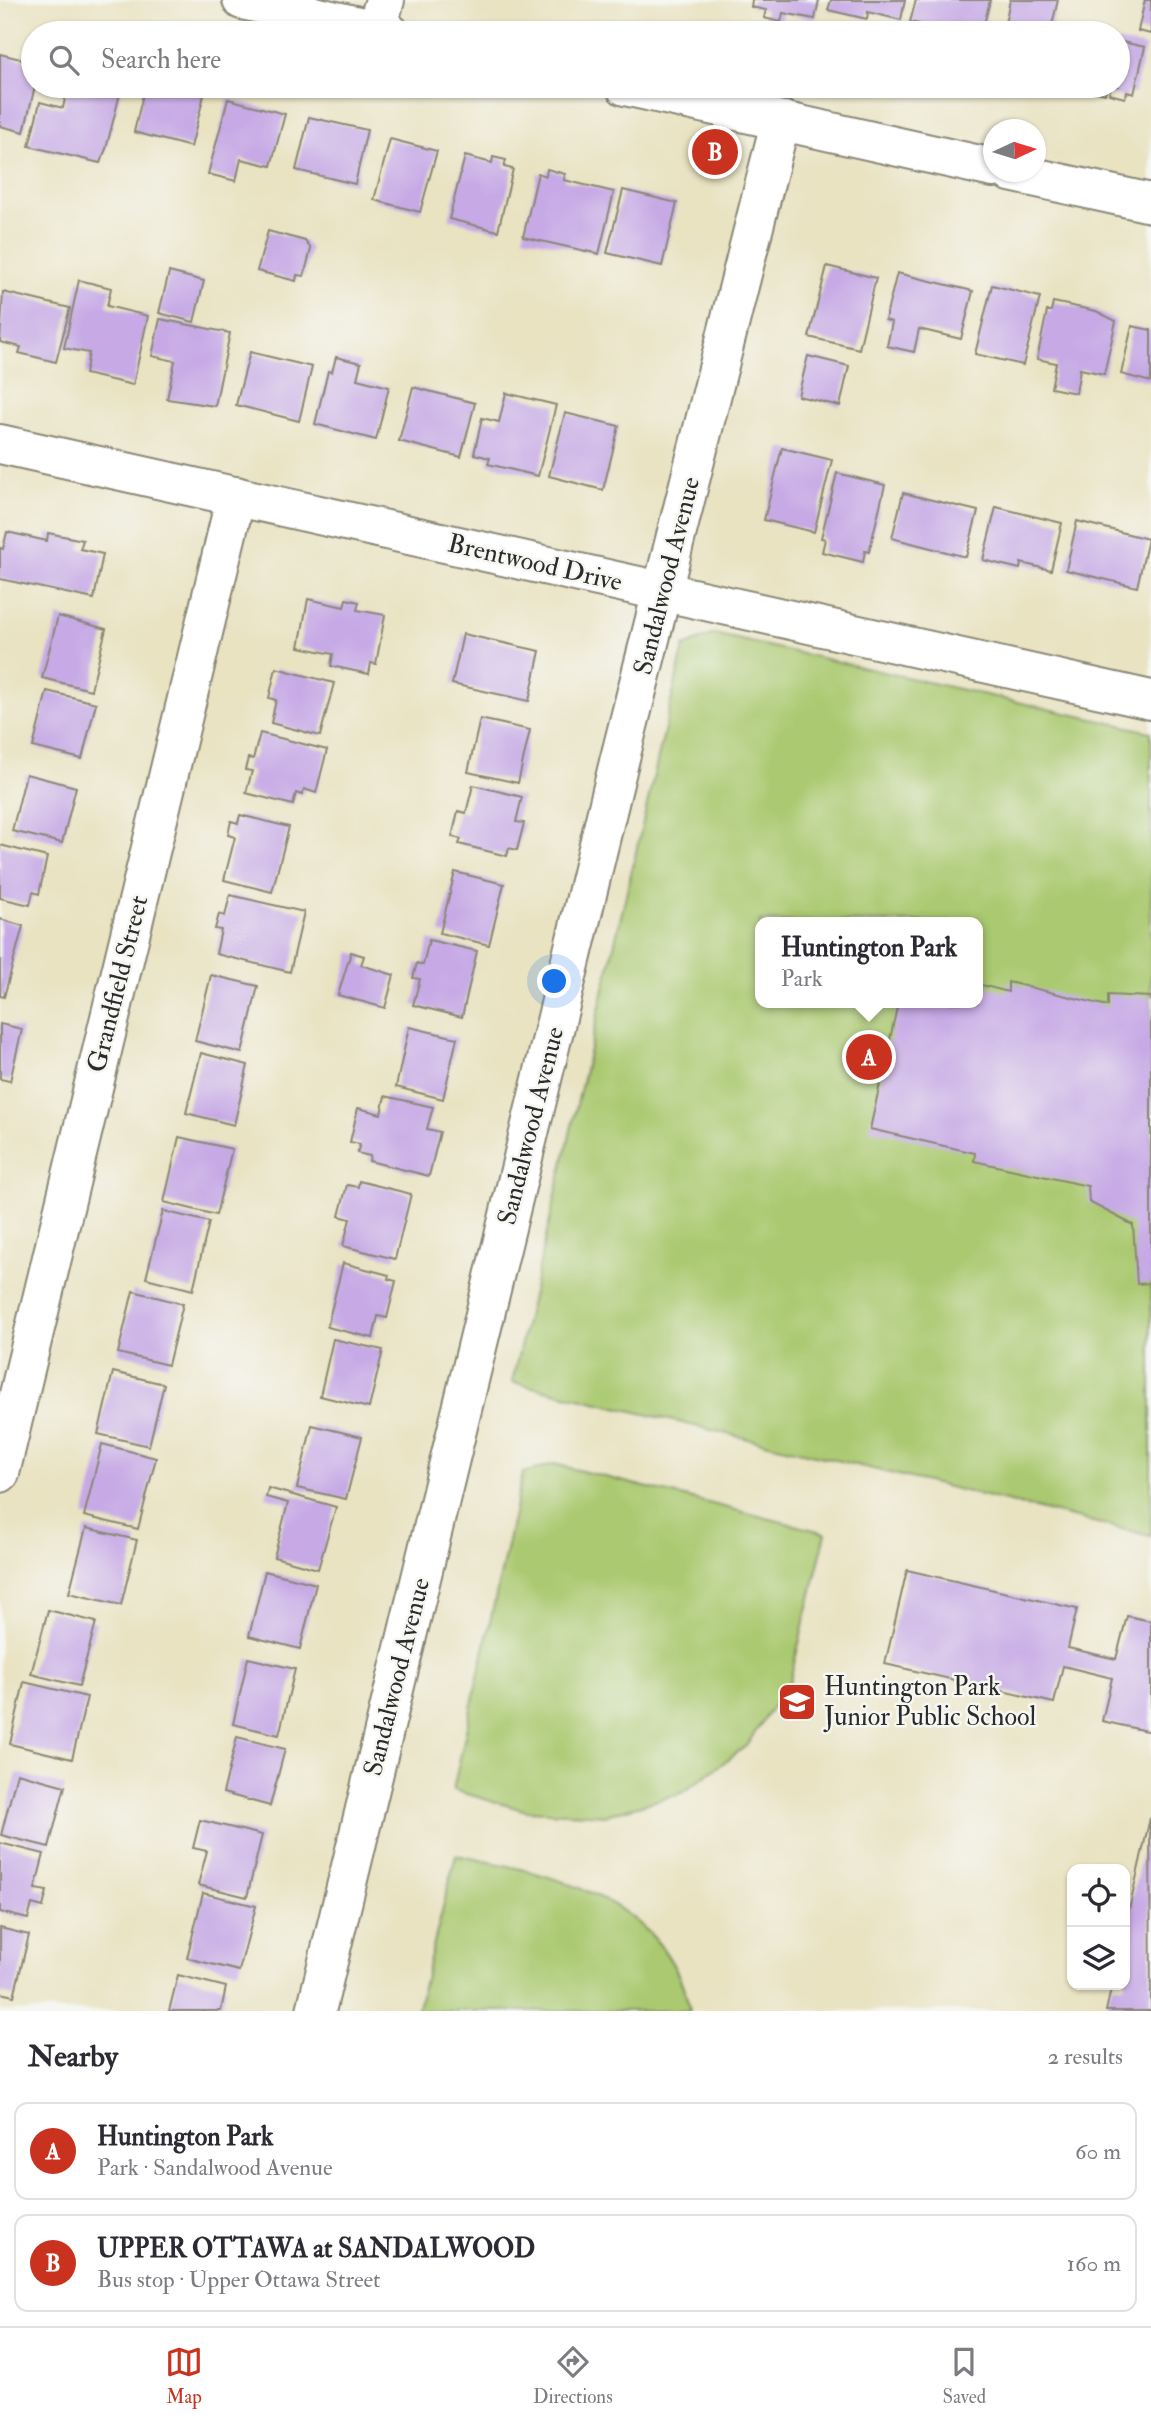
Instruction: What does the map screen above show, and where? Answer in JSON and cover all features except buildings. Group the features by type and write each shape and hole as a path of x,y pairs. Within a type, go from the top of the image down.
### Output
{"street":[{"path":"242,0 384,21"},
{"path":"680,98 983,166"},
{"name":"Sandalwood Avenue","path":"316,2011 616,776 776,139 784,121"},
{"path":"1046,180 1151,203"},
{"name":"Brentwood Drive","path":"0,444 1151,700"},
{"name":"Grandfield Street","path":"0,1473 236,496"}],"green space":[{"path":"714,634 1151,732 1151,1536 512,1382 684,647"},
{"path":"554,1464 826,1533 790,1680 746,1746 682,1793 606,1815 527,1811 453,1790 523,1473"},
{"path":"456,1855 530,1871 567,1883 601,1898 631,1917 657,1942 677,1973 690,2011 417,2011"}],"place":[{"name":"UPPER OTTAWA at SANDALWOOD","path":"715,152"},
{"name":"Huntington Park","path":"869,1057"},
{"name":"Huntington Park Junior Public School","path":"797,1702"}]}
